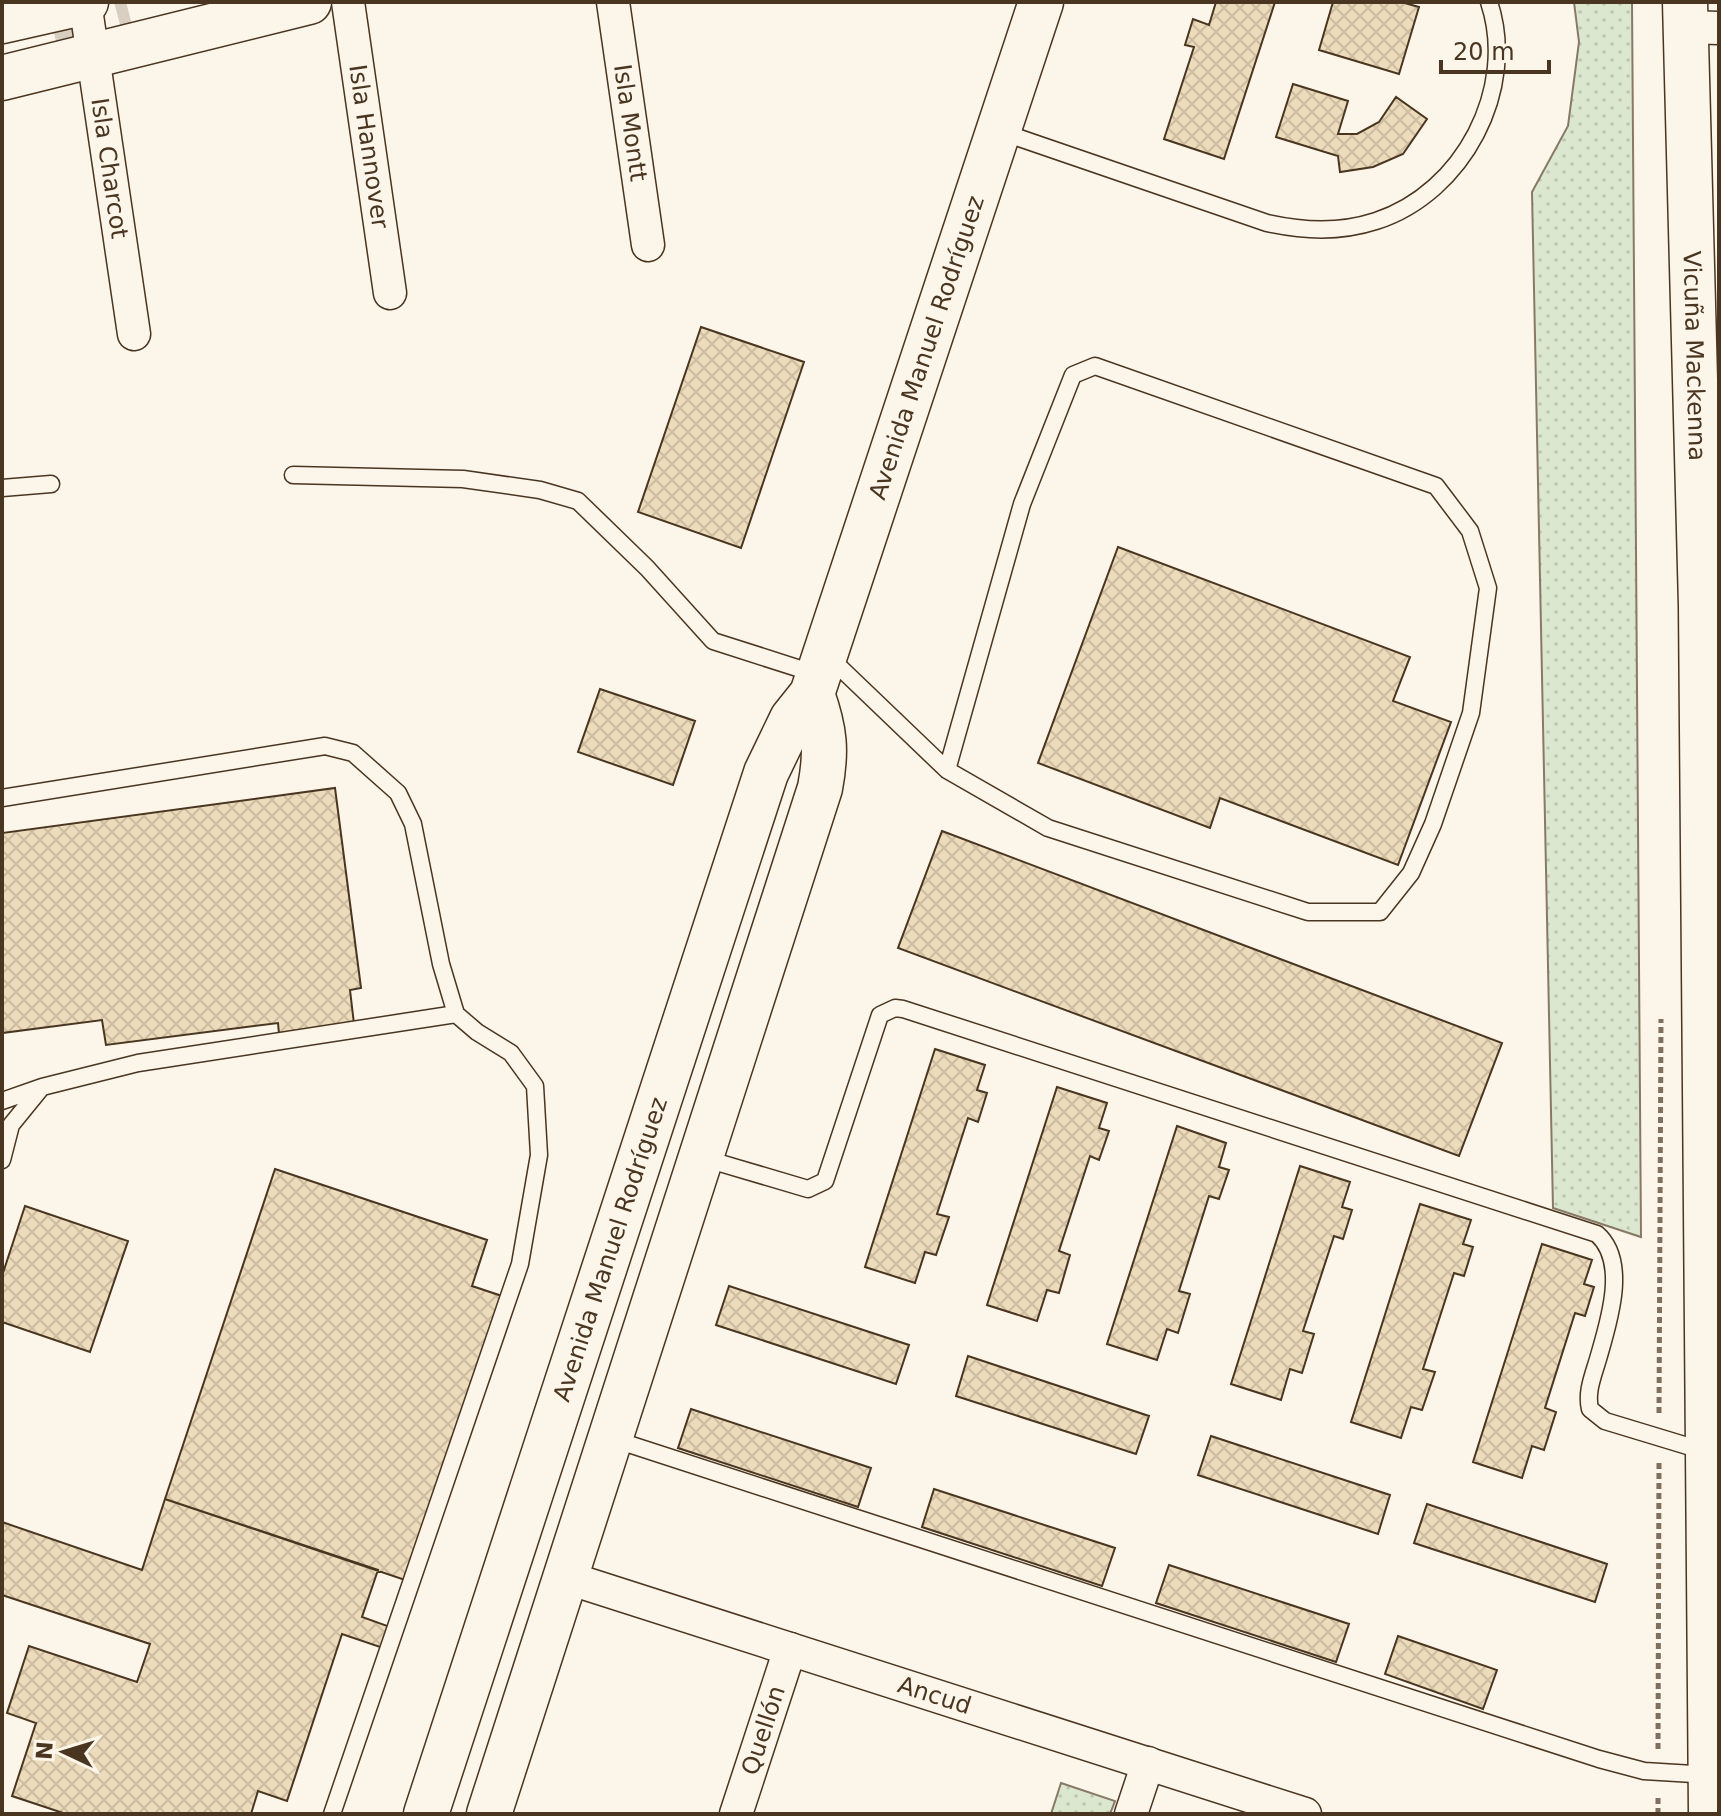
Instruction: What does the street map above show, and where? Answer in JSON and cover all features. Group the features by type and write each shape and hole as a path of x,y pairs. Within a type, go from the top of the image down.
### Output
{"main road":[{"path":"16,13 86,2"},
{"path":"6,78 309,2"},
{"name":"Avenida Manuel Rodríguez","path":"428,1813 766,773 818,674 1041,2"},
{"name":"Vicuña Mackenna","path":"1696,19 1705,199 1710,561 1714,1388 1709,1452 1714,1594 1714,1799"},
{"path":"489,1814 820,788 826,744 818,674"},
{"path":"616,1231 657,1290"},
{"path":"529,1497 568,1567"}],"street":[{"name":"Isla Charcot","path":"86,2 134,334"},
{"name":"Isla Hannover","path":"348,2 390,293"},
{"name":"Isla Montt","path":"613,2 648,245"},
{"name":"Ancud","path":"568,1567 790,1649 1305,1814"},
{"name":"Quellón","path":"736,1814 790,1649"},
{"path":"1131,1814 1148,1763"}],"lane":[{"path":"998,131 1267,223 1322,231 1378,221 1428,194 1466,152 1480,127 1490,100 1495,70 1496,40 1489,2"},
{"path":"293,475 463,479 540,490 578,501 647,568 713,641 818,674 947,770 1048,828 1308,912 1380,912 1411,873 1433,824 1471,713 1488,588 1470,531 1436,486 1095,366 1073,375 1022,504 947,770"},
{"path":"2,488 51,484"},
{"path":"2,798 325,746 353,753 398,793 413,824 441,964 456,1014 477,1032 511,1053 535,1086 539,1155 520,1264 332,1814"},
{"path":"701,1157 808,1189 825,1181 880,1015 895,1008 903,1009 1597,1234 1612,1252 1612,1297 1588,1393 1590,1409 1605,1421 1709,1452"},
{"path":"2,1101 42,1087 138,1063 456,1014"},
{"path":"2,1160 11,1125 42,1087"},
{"path":"610,1438 1630,1769 1658,1772 1714,1799"}],"path":[{"path":"1658,1814 1661,1009"}],"green space":[{"path":"1574,2 1632,2 1641,1237 1553,1208 1532,192 1568,126 1579,42"},
{"path":"1061,1783 1115,1801 1110,1814 1051,1814"}],"building":[{"path":"1216,2 1275,2 1224,159 1164,139 1194,47 1185,45 1193,19 1209,25"},
{"path":"1333,2 1401,2 1419,7 1399,74 1319,50"},
{"path":"1293,84 1348,101 1338,134 1357,134 1379,122 1396,97 1427,119 1403,154 1373,167 1340,172 1338,156 1276,137"},
{"path":"701,327 804,362 741,548 638,512"},
{"path":"1118,547 1410,657 1393,701 1451,722 1398,865 1220,798 1210,828 1038,763"},
{"path":"600,689 695,721 673,785 578,752"},
{"path":"335,788 361,988 350,990 354,1024 279,1034 278,1023 106,1045 102,1020 2,1033 2,833"},
{"path":"942,831 1502,1043 1459,1156 898,948"},
{"path":"935,1049 985,1065 977,1090 987,1093 978,1122 968,1118 937,1214 949,1217 936,1255 925,1252 915,1283 865,1267"},
{"path":"1057,1087 1107,1103 1099,1128 1109,1131 1099,1160 1090,1156 1059,1251 1070,1255 1059,1293 1047,1290 1037,1321 987,1305"},
{"path":"1177,1126 1226,1143 1219,1167 1229,1170 1219,1199 1209,1196 1179,1291 1190,1294 1178,1333 1167,1329 1157,1360 1107,1344"},
{"path":"1300,1166 1350,1182 1342,1207 1352,1210 1343,1239 1334,1236 1303,1331 1314,1334 1302,1373 1290,1369 1281,1400 1231,1384"},
{"path":"275,1169 487,1240 472,1286 502,1296 408,1581 165,1499"},
{"path":"1420,1204 1471,1220 1463,1244 1473,1247 1464,1276 1454,1273 1423,1369 1435,1372 1422,1410 1411,1407 1401,1438 1351,1422"},
{"path":"25,1206 128,1241 90,1352 2,1322 2,1276"},
{"path":"1542,1244 1592,1260 1584,1284 1594,1287 1585,1316 1575,1313 1545,1408 1556,1412 1544,1450 1532,1446 1522,1478 1473,1462"},
{"path":"729,1286 909,1345 896,1384 716,1325"},
{"path":"968,1356 1149,1416 1136,1454 956,1396"},
{"path":"691,1409 871,1468 858,1507 678,1448"},
{"path":"1211,1436 1390,1495 1378,1534 1198,1475"},
{"path":"934,1489 1115,1548 1102,1586 922,1527"},
{"path":"165,1499 378,1570 362,1617 393,1628 386,1649 342,1634 287,1801 258,1791 251,1814 66,1814 12,1796 36,1723 7,1713 29,1646 137,1682 150,1644 2,1595 2,1522 142,1570"},
{"path":"1427,1504 1607,1564 1595,1602 1414,1543"},
{"path":"1169,1565 1349,1624 1336,1662 1156,1603"},
{"path":"1398,1636 1497,1670 1483,1709 1385,1674"}],"tunnel":[{"path":"51,22 126,2"}]}
